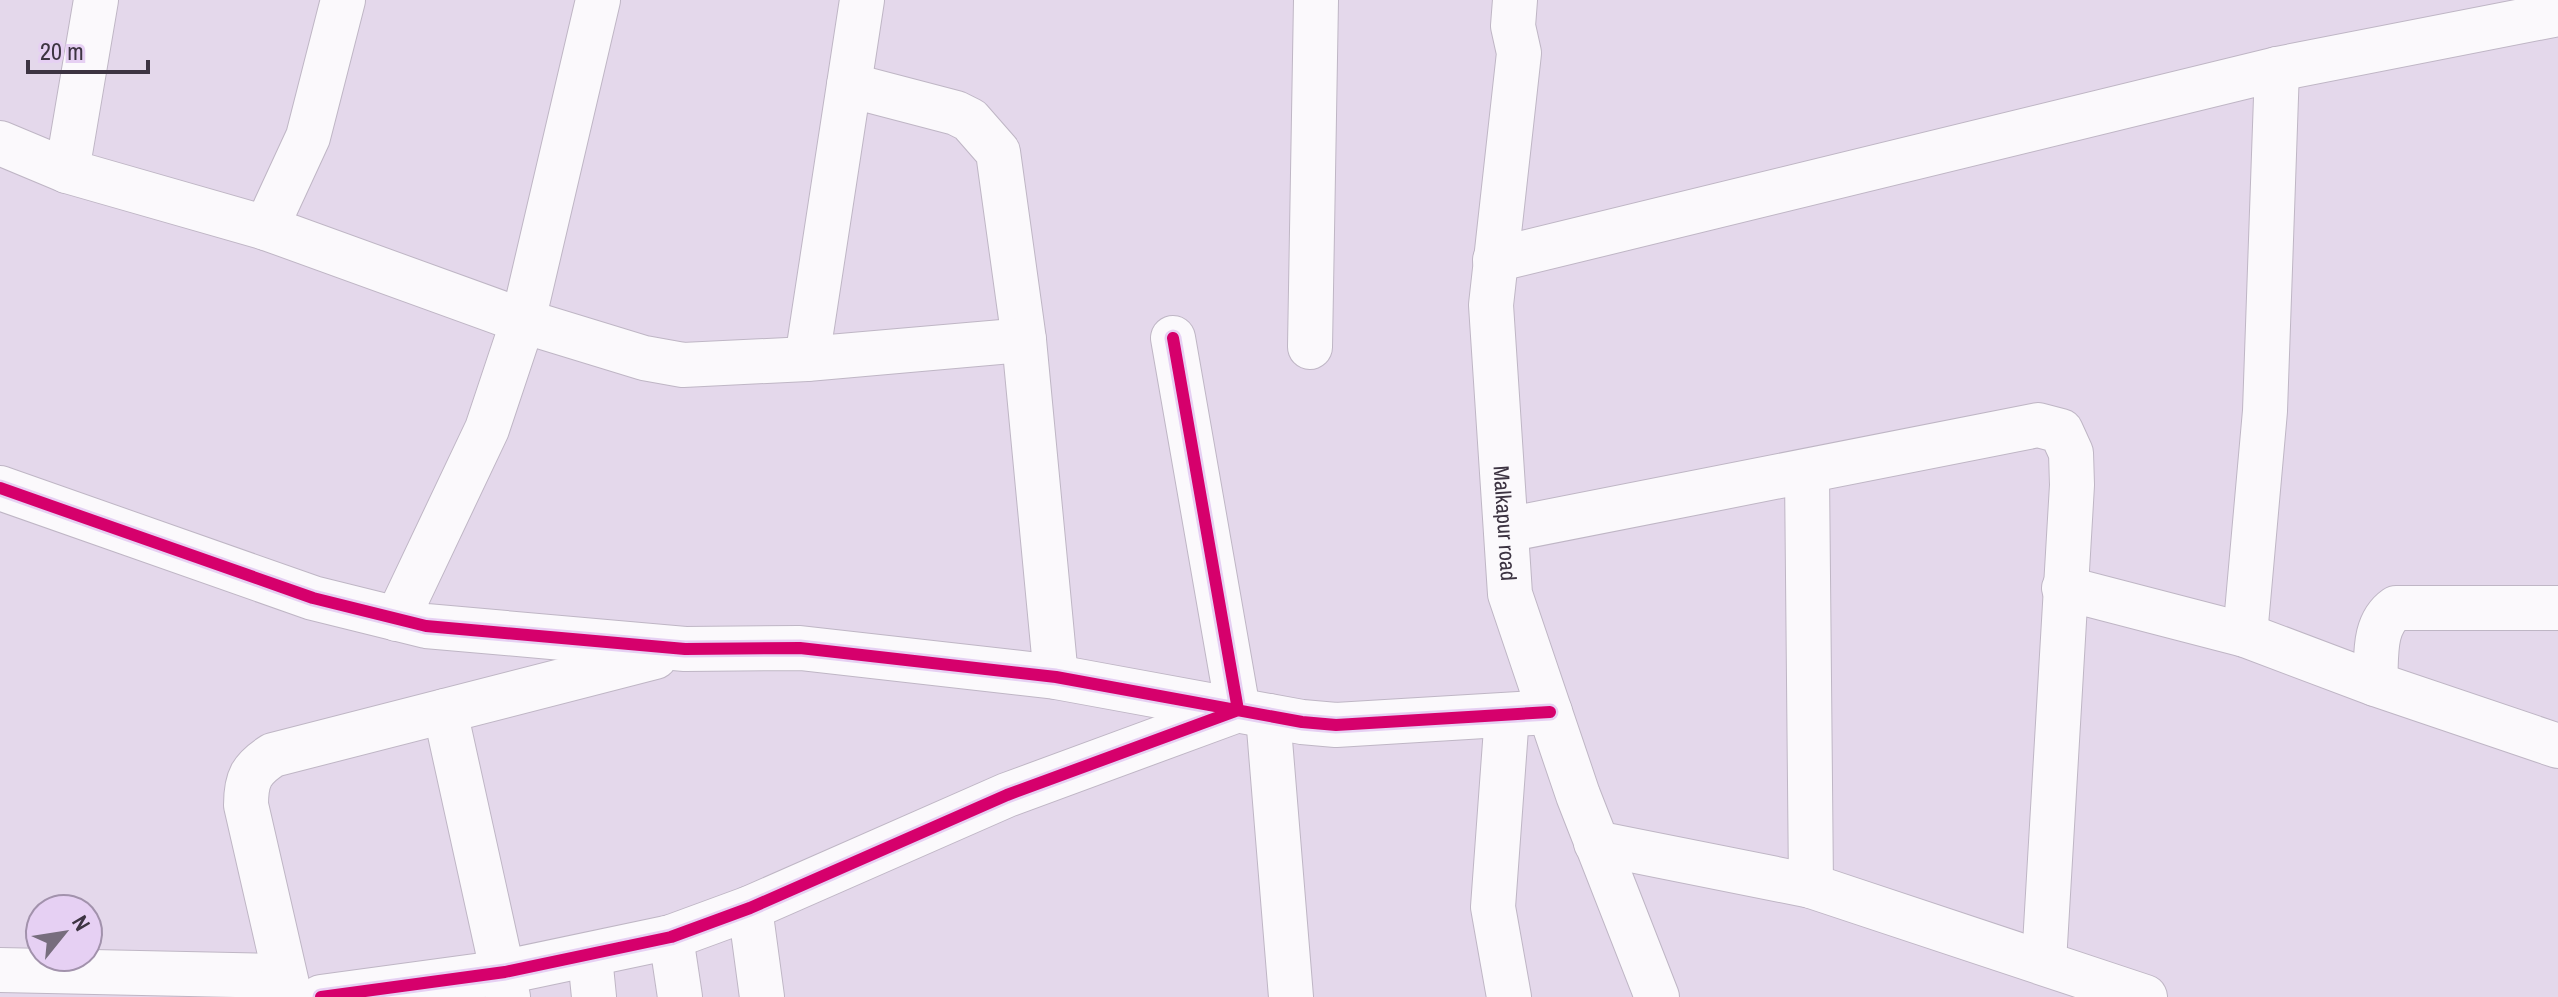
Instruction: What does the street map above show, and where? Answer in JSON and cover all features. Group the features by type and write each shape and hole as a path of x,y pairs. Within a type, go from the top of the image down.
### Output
{"street":[{"path":"67,171 96,0"},
{"path":"266,228 308,137 343,0"},
{"path":"397,619 487,429 523,321 598,0"},
{"path":"807,359 862,0"},
{"path":"1310,347 1316,0"},
{"name":"Malkapur road","path":"1519,9 1519,53 1491,305 1510,594 1596,843 1657,997"},
{"path":"1495,260 2277,69 2558,14"},
{"path":"2245,635 2265,411 2277,69"},
{"path":"849,85 956,113 970,120 998,152 1024,340 1056,677"},
{"path":"0,143 67,171 266,228 607,350 683,365 807,359 1024,340"},
{"path":"1173,338 1253,713 1291,997"},
{"path":"1506,530 2038,425 2061,431 2071,453 2072,474 2044,962"},
{"path":"1807,473 1811,886"},
{"path":"0,488 313,598 426,626 685,649 800,648 1056,677 1336,725 1550,712"},
{"path":"2064,588 2245,635 2375,684 2558,746"},
{"path":"2375,684 2379,629 2385,615 2396,608 2558,608"},
{"path":"0,970 286,986 246,805 246,784 255,766 273,755 685,649"},
{"path":"445,711 506,984"},
{"path":"321,997 592,977 671,937 750,908 1007,795 1253,713"},
{"path":"1507,715 1493,907 1509,997"},
{"path":"1596,843 1811,886 2145,997"},
{"path":"750,908 762,997"},
{"path":"671,937 680,997"}],"cycle path":[{"path":"321,997 505,972 671,937 750,908 1007,795 1238,710 1173,338"},
{"path":"0,488 313,598 426,626 685,649 800,648 1056,677 1302,722 1336,725 1550,712"}]}
